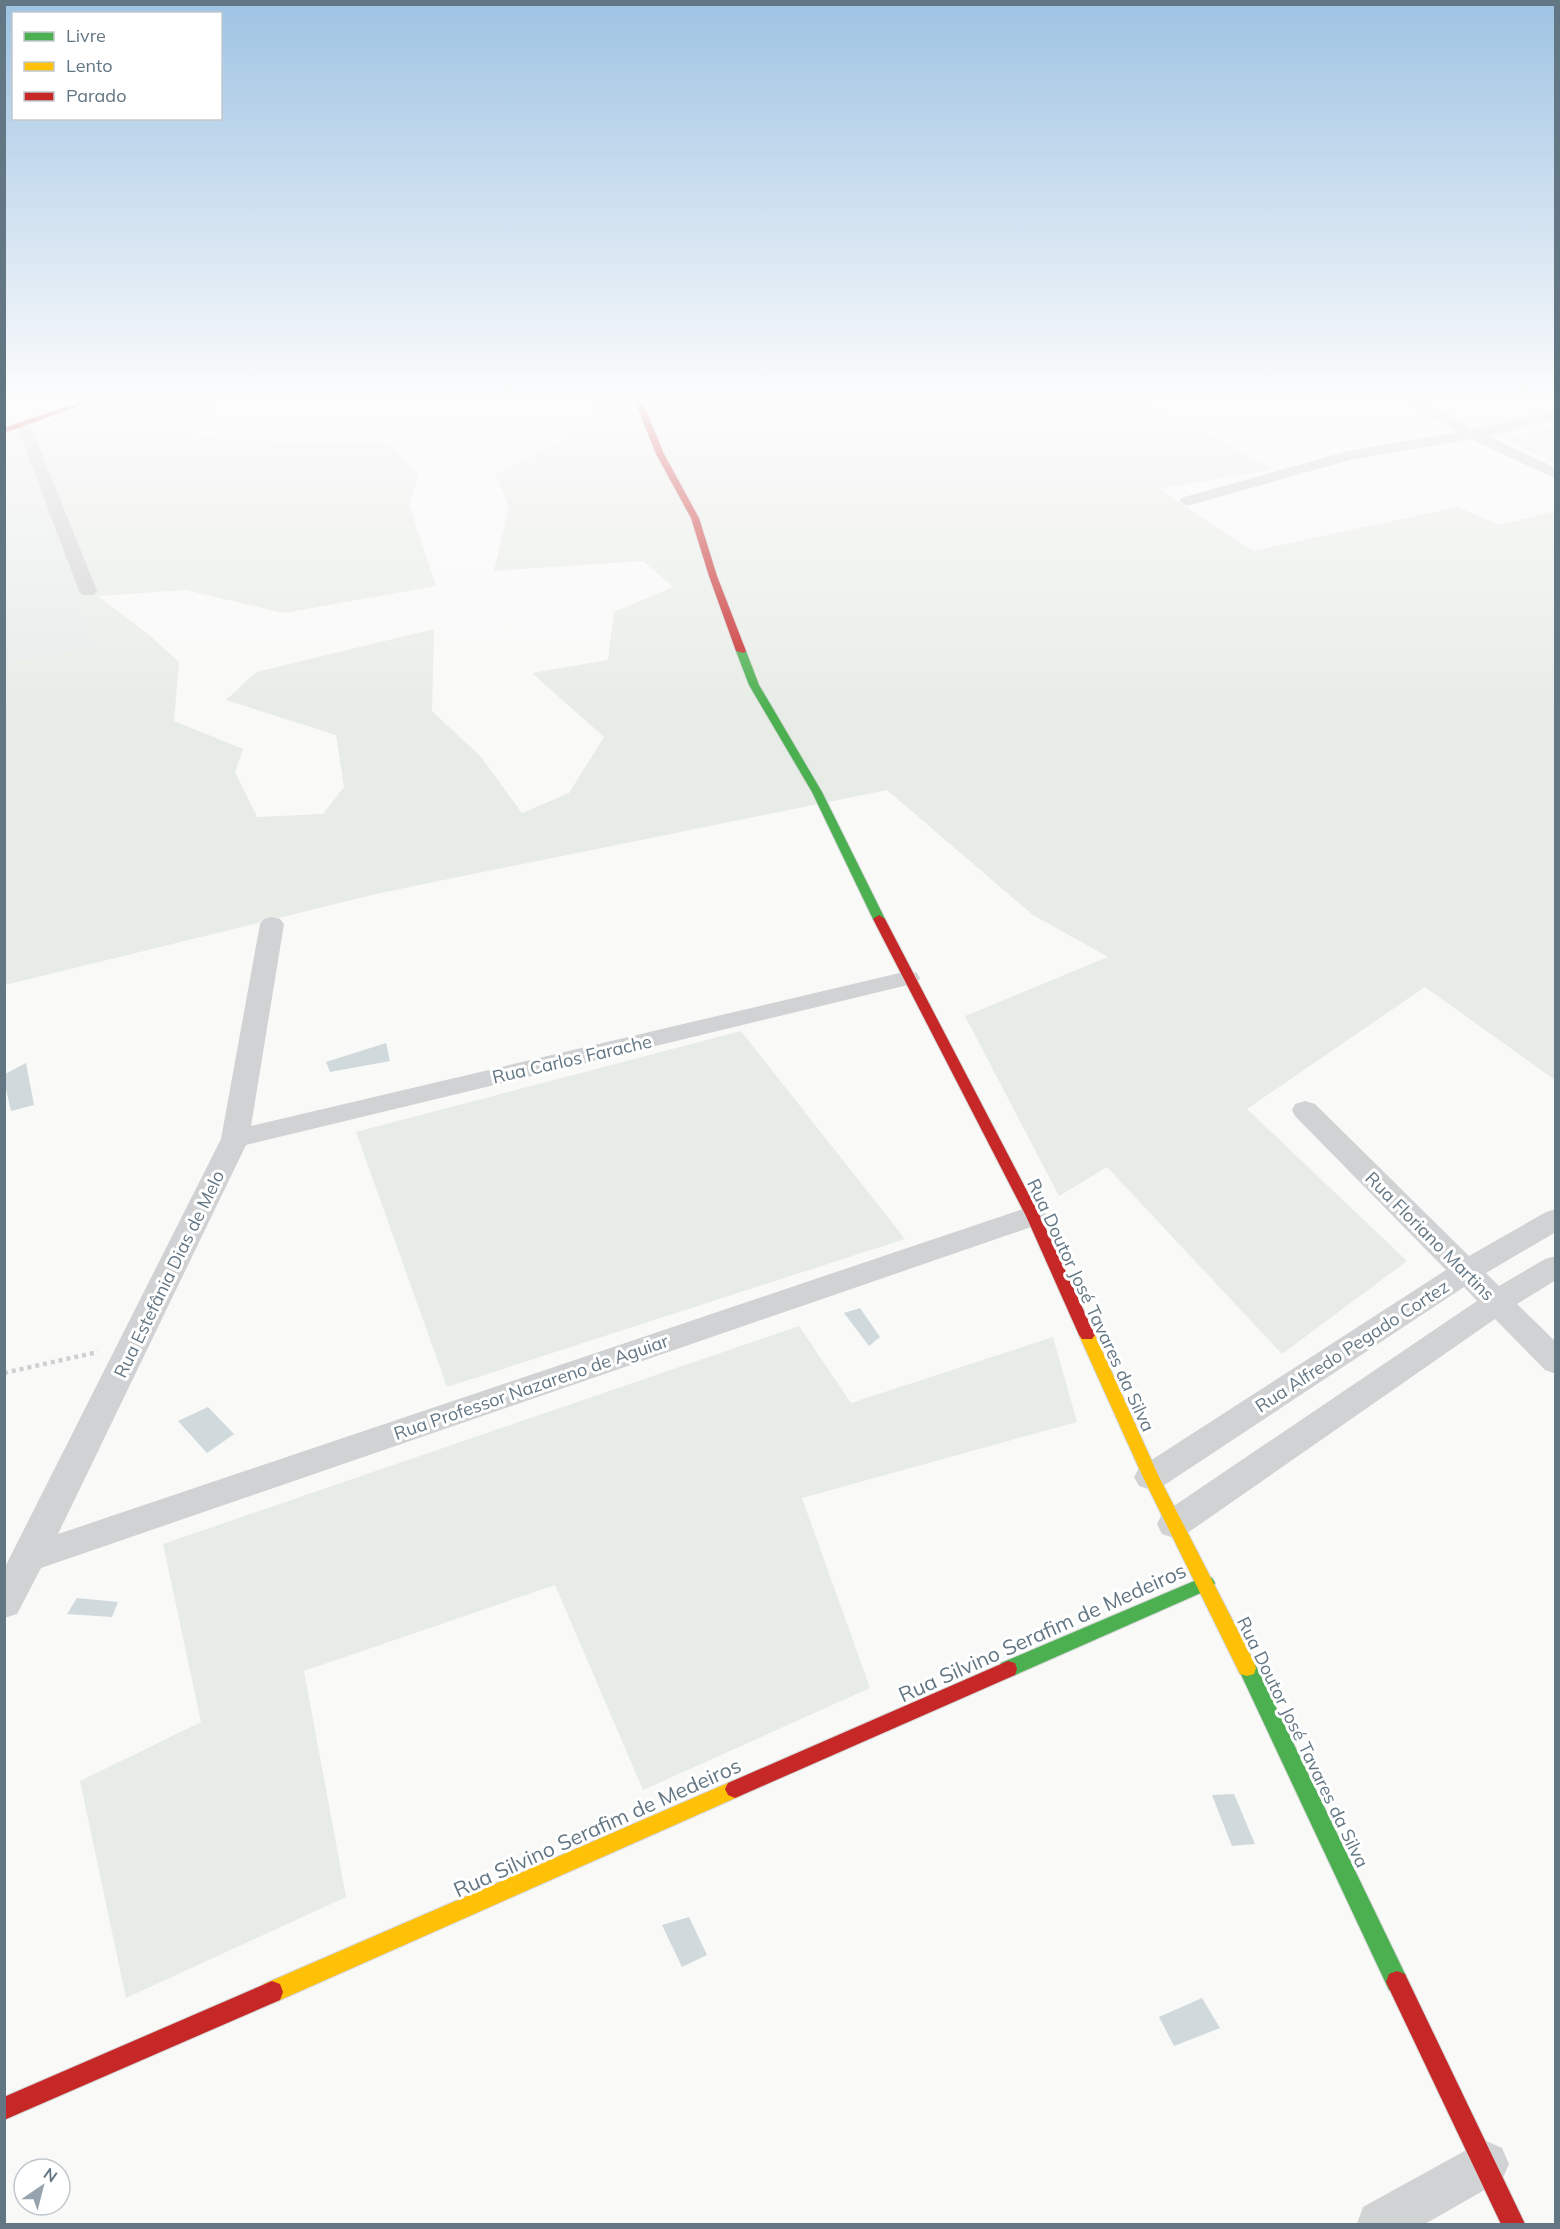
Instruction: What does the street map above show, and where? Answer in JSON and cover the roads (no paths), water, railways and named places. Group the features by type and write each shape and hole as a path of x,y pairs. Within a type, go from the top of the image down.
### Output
{"street":[{"path":"55,505 88,591"},
{"name":"Rua Doutor José Tavares da Silva","path":"688,505 695,518 713,576 754,685 817,792 908,978 1034,1216 1151,1477 1206,1583 1514,2224"},
{"name":"Rua Estefânia Dias de Melo","path":"4,1603 29,1558 235,1139 272,924"},
{"name":"Rua Carlos Farache","path":"235,1139 908,978"},
{"name":"Rua Floriano Martins","path":"1305,1110 1556,1362"},
{"name":"Rua Professor Nazareno de Aguiar","path":"29,1558 1034,1216"},
{"name":"Rua Alfredo Pegado Cortez","path":"1151,1477 1465,1272 1556,1219"},
{"path":"1174,1524 1497,1302 1556,1266"},
{"name":"Rua Silvino Serafim de Medeiros","path":"4,2109 1206,1583"},
{"path":"1380,2224 1486,2164"}]}
